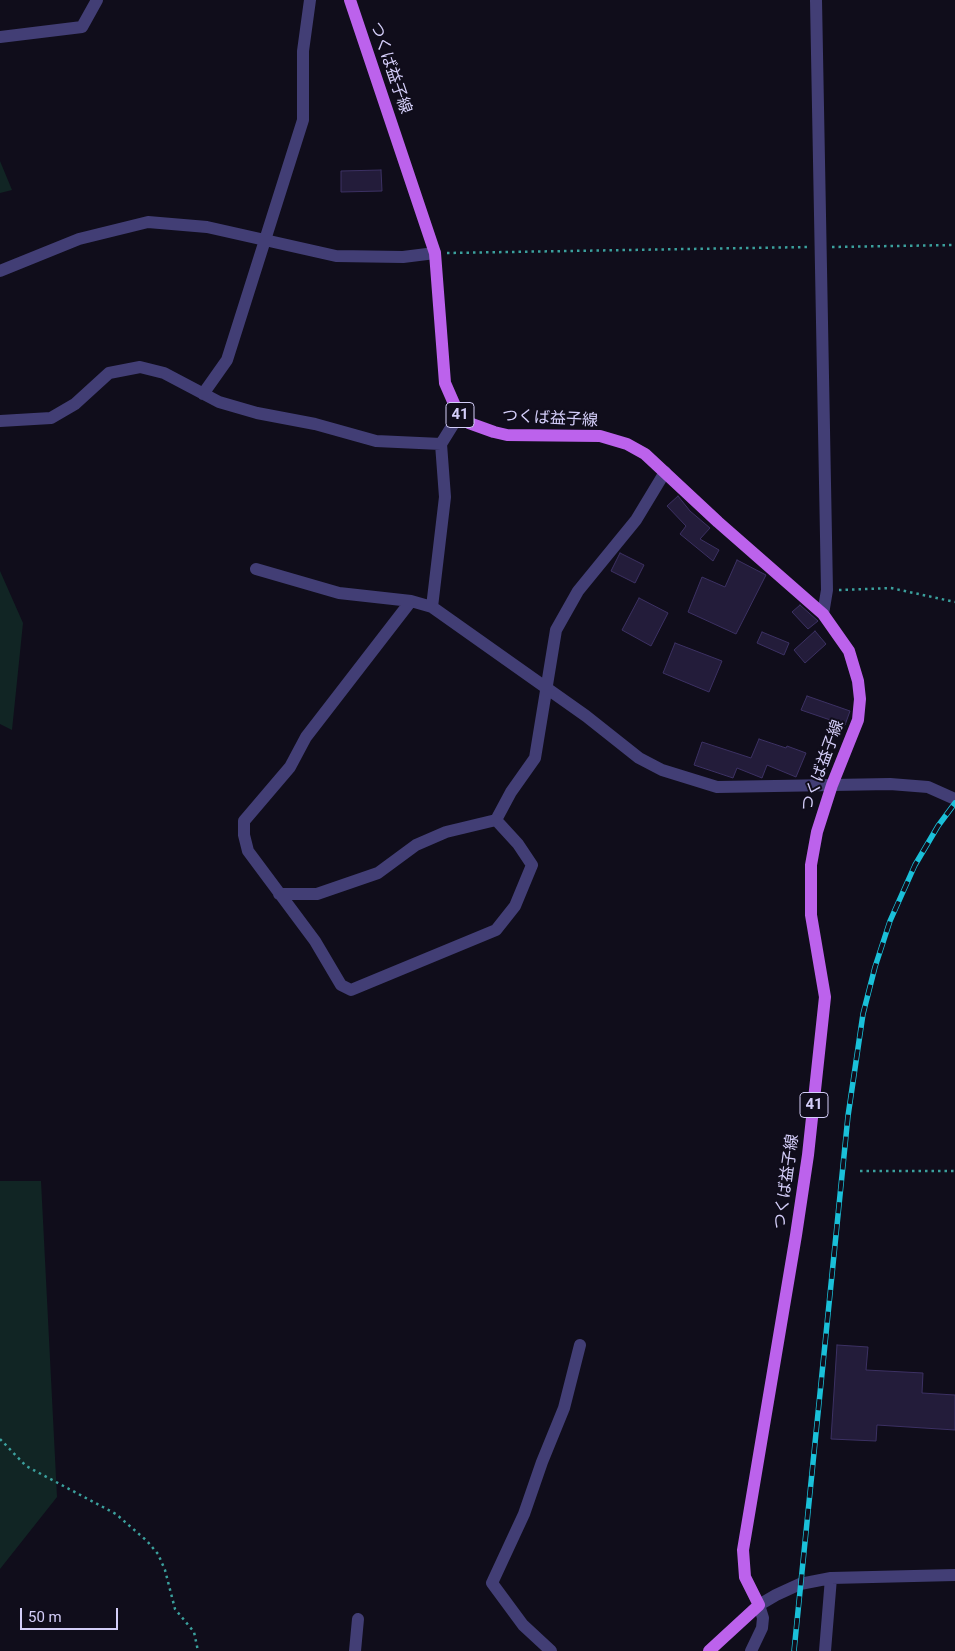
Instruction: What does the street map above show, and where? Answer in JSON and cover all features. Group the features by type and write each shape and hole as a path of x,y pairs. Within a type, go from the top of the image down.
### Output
{"main road":[{"name":"つくば益子線","path":"350,0 435,254 445,383 459,415 481,429 507,435 600,436 627,444 645,454 824,614 850,651 858,681 860,699 858,720 832,785 817,832 811,882 811,915 825,997 821,1044 798,1226 743,1550 745,1577 759,1605"},
{"path":"709,1651 759,1605"}],"street":[{"path":"0,37 82,27 97,0"},
{"path":"203,394 227,360 303,120 302,51 310,0"},
{"path":"816,0 822,226 820,247 827,590 824,614"},
{"path":"0,272 79,239 148,222 207,227 336,256 403,257 435,254"},
{"path":"0,421 51,418 76,404 109,373 140,367 164,372 219,402 257,413 315,424 376,441 441,444"},
{"path":"432,607 446,497 441,444 459,415"},
{"path":"279,894 317,894 378,874 416,845 446,832 496,820 511,792 535,758 556,630 578,591 636,520 665,472"},
{"path":"256,568 338,593 411,601 432,607 504,656 586,716 639,758 662,770 717,787 890,784 928,787 955,799"},
{"path":"411,601 306,737 290,766 244,821 244,835 248,851 315,941 341,985 351,990 496,930 515,906 532,865 518,844 496,820"},
{"path":"548,1650 523,1625 492,1583 524,1514 542,1462 564,1408 580,1345"},
{"path":"751,1651 762,1628 763,1618 759,1605 800,1584 831,1578 955,1575"},
{"path":"825,1651 831,1578"},
{"path":"355,1651 358,1619"}],"path":[{"path":"435,254 955,246"},
{"path":"827,590 891,588 955,602"},
{"path":"860,1171 955,1171"},
{"path":"0,1440 26,1466 39,1475 86,1496 116,1514 147,1541 158,1554 165,1570 175,1609 194,1632 198,1651"}],"green space":[{"path":"0,161 12,190 0,193"},
{"path":"0,571 23,623 12,730 0,724"},
{"path":"0,1181 41,1181 57,1497 0,1569"}],"building":[{"path":"381,170 382,191 341,192 341,171"},
{"path":"678,496 690,511 710,528 700,539 719,550 713,561 680,534 686,526 667,506"},
{"path":"620,553 644,565 635,583 611,571"},
{"path":"737,560 766,575 736,634 688,612 702,577 725,587"},
{"path":"639,598 668,613 651,646 622,630"},
{"path":"800,605 818,621 808,629 792,612"},
{"path":"815,631 826,644 805,663 794,650"},
{"path":"762,632 789,643 784,655 757,643"},
{"path":"675,643 722,661 709,692 663,673"},
{"path":"807,696 850,711 845,725 801,710"},
{"path":"759,739 806,753 796,777 767,765 762,778 737,768 733,778 694,765 702,742 751,758"},
{"path":"837,1345 868,1347 866,1370 923,1373 922,1393 955,1395 955,1430 877,1425 876,1441 831,1439"}],"railway":[{"path":"794,1651 848,1116 863,1014 875,967 890,921 915,865 938,826 955,803"}]}
